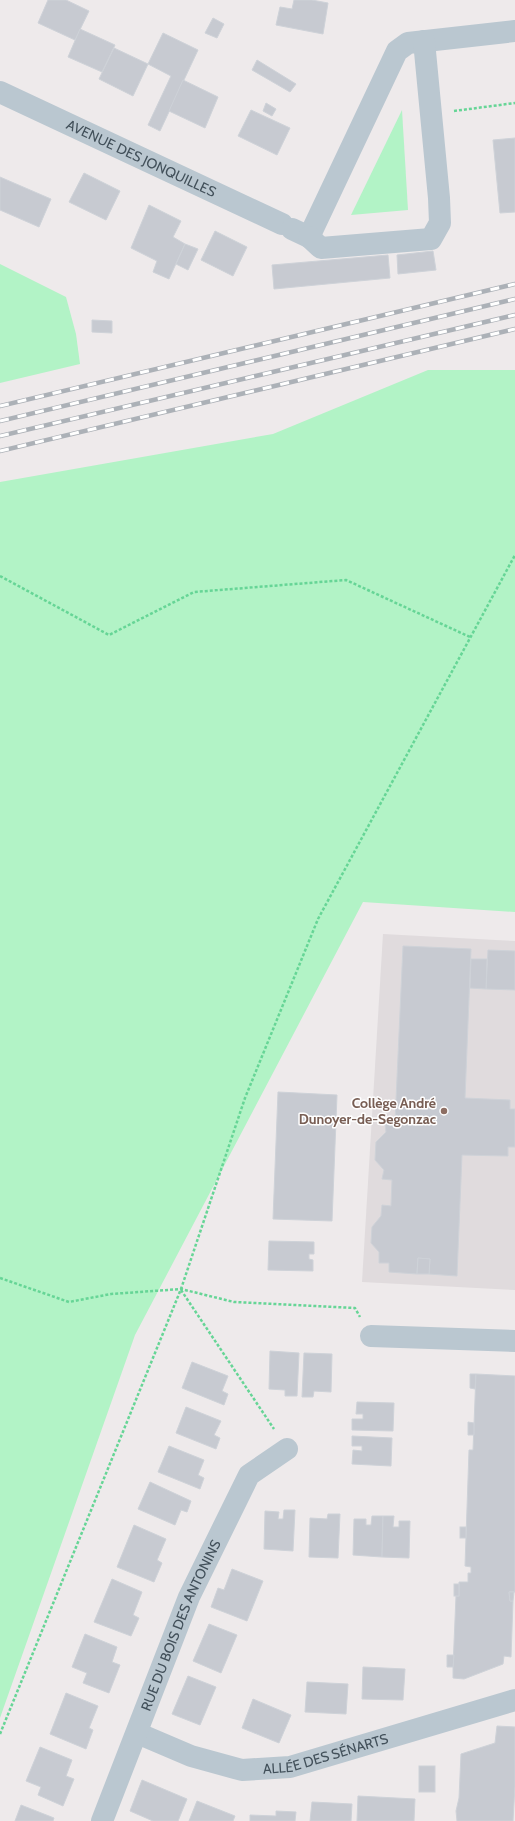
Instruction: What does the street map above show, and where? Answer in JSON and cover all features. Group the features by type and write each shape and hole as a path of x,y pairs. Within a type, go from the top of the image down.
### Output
{"street":[{"path":"294,230 397,51 408,43 515,31"},
{"path":"424,41 431,114"},
{"name":"AVENUE DES JONQUILLES","path":"0,92 294,230 321,248 431,239 440,223 431,114"},
{"path":"371,1336 515,1341"},
{"name":"RUE DU BOIS DES ANTONINS","path":"102,1821 189,1597 248,1475 287,1449"},
{"name":"ALLÉE DES SÉNARTS","path":"137,1733 191,1756 242,1770 290,1767 515,1700"}],"path":[{"path":"431,114 515,103"},
{"path":"0,1734 181,1289 245,1098 318,919 515,555"},
{"path":"0,576 109,635 194,592 346,580 470,637"},
{"path":"0,1278 69,1302 111,1294 181,1289 234,1302 355,1308 371,1336"},
{"path":"181,1289 287,1449"}],"shaded area":[{"name":"Collège André Dunoyer-de-Segonzac","path":"383,934 515,941 515,1290 362,1282"}],"green space":[{"path":"402,110 408,210 351,215"},
{"path":"0,264 66,297 76,334 80,364 0,383"},
{"path":"428,370 515,370 515,912 363,902 135,1335 0,1718 0,482 273,434"}],"building":[{"path":"48,0 66,0 89,11 75,40 38,23"},
{"path":"294,0 312,0 328,3 323,34 276,25 280,7 292,9"},
{"path":"213,18 224,24 217,38 205,33"},
{"path":"80,29 115,45 102,72 68,57"},
{"path":"163,33 198,50 160,131 148,125 171,76 148,64"},
{"path":"114,48 148,64 133,96 99,79"},
{"path":"257,60 296,84 290,92 252,70"},
{"path":"183,80 218,97 205,128 169,111"},
{"path":"266,103 276,109 272,116 263,111"},
{"path":"251,110 290,128 277,155 238,136"},
{"path":"515,138 515,212 500,213 493,140"},
{"path":"84,173 120,191 106,220 69,202"},
{"path":"0,177 51,199 39,227 0,210"},
{"path":"149,205 181,221 173,237 185,244 169,279 153,272 157,261 131,248"},
{"path":"215,231 247,247 233,276 201,260"},
{"path":"185,244 198,249 188,270 176,264"},
{"path":"433,251 436,270 398,274 397,255"},
{"path":"388,255 390,278 274,289 272,265"},
{"path":"92,320 112,321 112,333 92,332"},
{"path":"403,946 471,949 465,1098 510,1100 510,1109 515,1109 515,1147 508,1147 508,1156 462,1155 457,1276 429,1274 430,1259 418,1258 417,1274 389,1272 389,1263 379,1263 379,1252 371,1243 372,1227 381,1216 382,1205 391,1206 392,1180 382,1179 384,1170 375,1160 376,1142 386,1132 385,1123 395,1122"},
{"path":"488,950 515,951 515,990 486,989"},
{"path":"471,959 487,959 486,989 470,988"},
{"path":"278,1092 337,1095 332,1221 273,1219"},
{"path":"269,1241 314,1242 314,1254 309,1254 309,1259 313,1260 313,1271 268,1270"},
{"path":"418,1258 430,1259 429,1274 417,1274"},
{"path":"270,1351 299,1353 297,1396 285,1396 285,1390 269,1389"},
{"path":"304,1353 332,1354 331,1392 314,1391 313,1397 302,1397"},
{"path":"192,1362 228,1376 222,1391 228,1394 224,1405 182,1388"},
{"path":"470,1374 476,1374 475,1389 470,1388"},
{"path":"476,1374 515,1376 515,1592 509,1592 510,1601 513,1601 511,1657 504,1656 503,1664 464,1679 453,1678 453,1667 456,1596 459,1596 459,1582 468,1582 468,1573 471,1573 471,1567 465,1566 469,1450 473,1450"},
{"path":"357,1402 394,1403 393,1431 352,1430 352,1419 363,1419 363,1414 356,1414"},
{"path":"186,1407 221,1421 214,1435 220,1438 216,1449 176,1433"},
{"path":"468,1422 474,1423 474,1435 468,1435"},
{"path":"352,1436 392,1438 391,1466 352,1464 353,1450 362,1451 362,1446 352,1446"},
{"path":"169,1446 204,1460 198,1475 204,1478 200,1489 158,1472"},
{"path":"150,1482 191,1501 187,1512 181,1510 175,1525 138,1509"},
{"path":"284,1510 295,1510 293,1551 264,1549 265,1511 279,1512 278,1519 283,1519"},
{"path":"328,1514 340,1514 338,1558 309,1557 310,1518 327,1519"},
{"path":"372,1516 383,1516 382,1557 353,1555 354,1519 366,1519 366,1525 371,1525"},
{"path":"383,1516 394,1516 393,1527 399,1527 399,1521 410,1521 409,1558 382,1557"},
{"path":"134,1525 166,1539 157,1560 162,1563 154,1582 117,1567"},
{"path":"460,1527 466,1527 466,1538 460,1538"},
{"path":"232,1569 263,1581 247,1621 211,1607 218,1588 224,1590"},
{"path":"112,1579 142,1592 133,1615 139,1618 131,1636 94,1622"},
{"path":"454,1584 459,1584 459,1596 454,1596"},
{"path":"509,1592 514,1592 513,1601 510,1601"},
{"path":"209,1624 237,1635 221,1673 193,1661"},
{"path":"85,1634 117,1647 112,1662 120,1665 109,1693 83,1683 87,1673 72,1667"},
{"path":"447,1655 454,1655 453,1667 447,1667"},
{"path":"363,1667 405,1669 403,1700 362,1699"},
{"path":"188,1676 216,1687 200,1725 172,1714"},
{"path":"307,1682 348,1684 346,1714 305,1712"},
{"path":"66,1693 98,1706 89,1728 93,1730 86,1749 50,1734"},
{"path":"253,1699 291,1715 279,1743 242,1728"},
{"path":"497,1726 515,1727 515,1786 513,1821 457,1821 456,1811 459,1798 461,1754 495,1743"},
{"path":"40,1747 72,1760 66,1776 74,1779 63,1806 38,1795 41,1787 26,1781"},
{"path":"419,1766 435,1766 435,1792 419,1792"},
{"path":"142,1780 187,1799 178,1821 153,1821 130,1811"},
{"path":"358,1796 415,1799 414,1821 357,1821"},
{"path":"197,1801 235,1816 233,1821 189,1821"},
{"path":"312,1802 352,1804 351,1821 310,1821"},
{"path":"21,1805 54,1818 53,1821 15,1821"},
{"path":"276,1811 296,1812 295,1821 250,1821 250,1815 276,1816"}],"railway":[{"path":"0,406 515,284"},
{"path":"0,421 515,299"},
{"path":"0,436 515,315"},
{"path":"0,451 515,329"}],"place":[{"name":"Collège André Dunoyer-de-Segonzac","path":"444,1111"}]}
